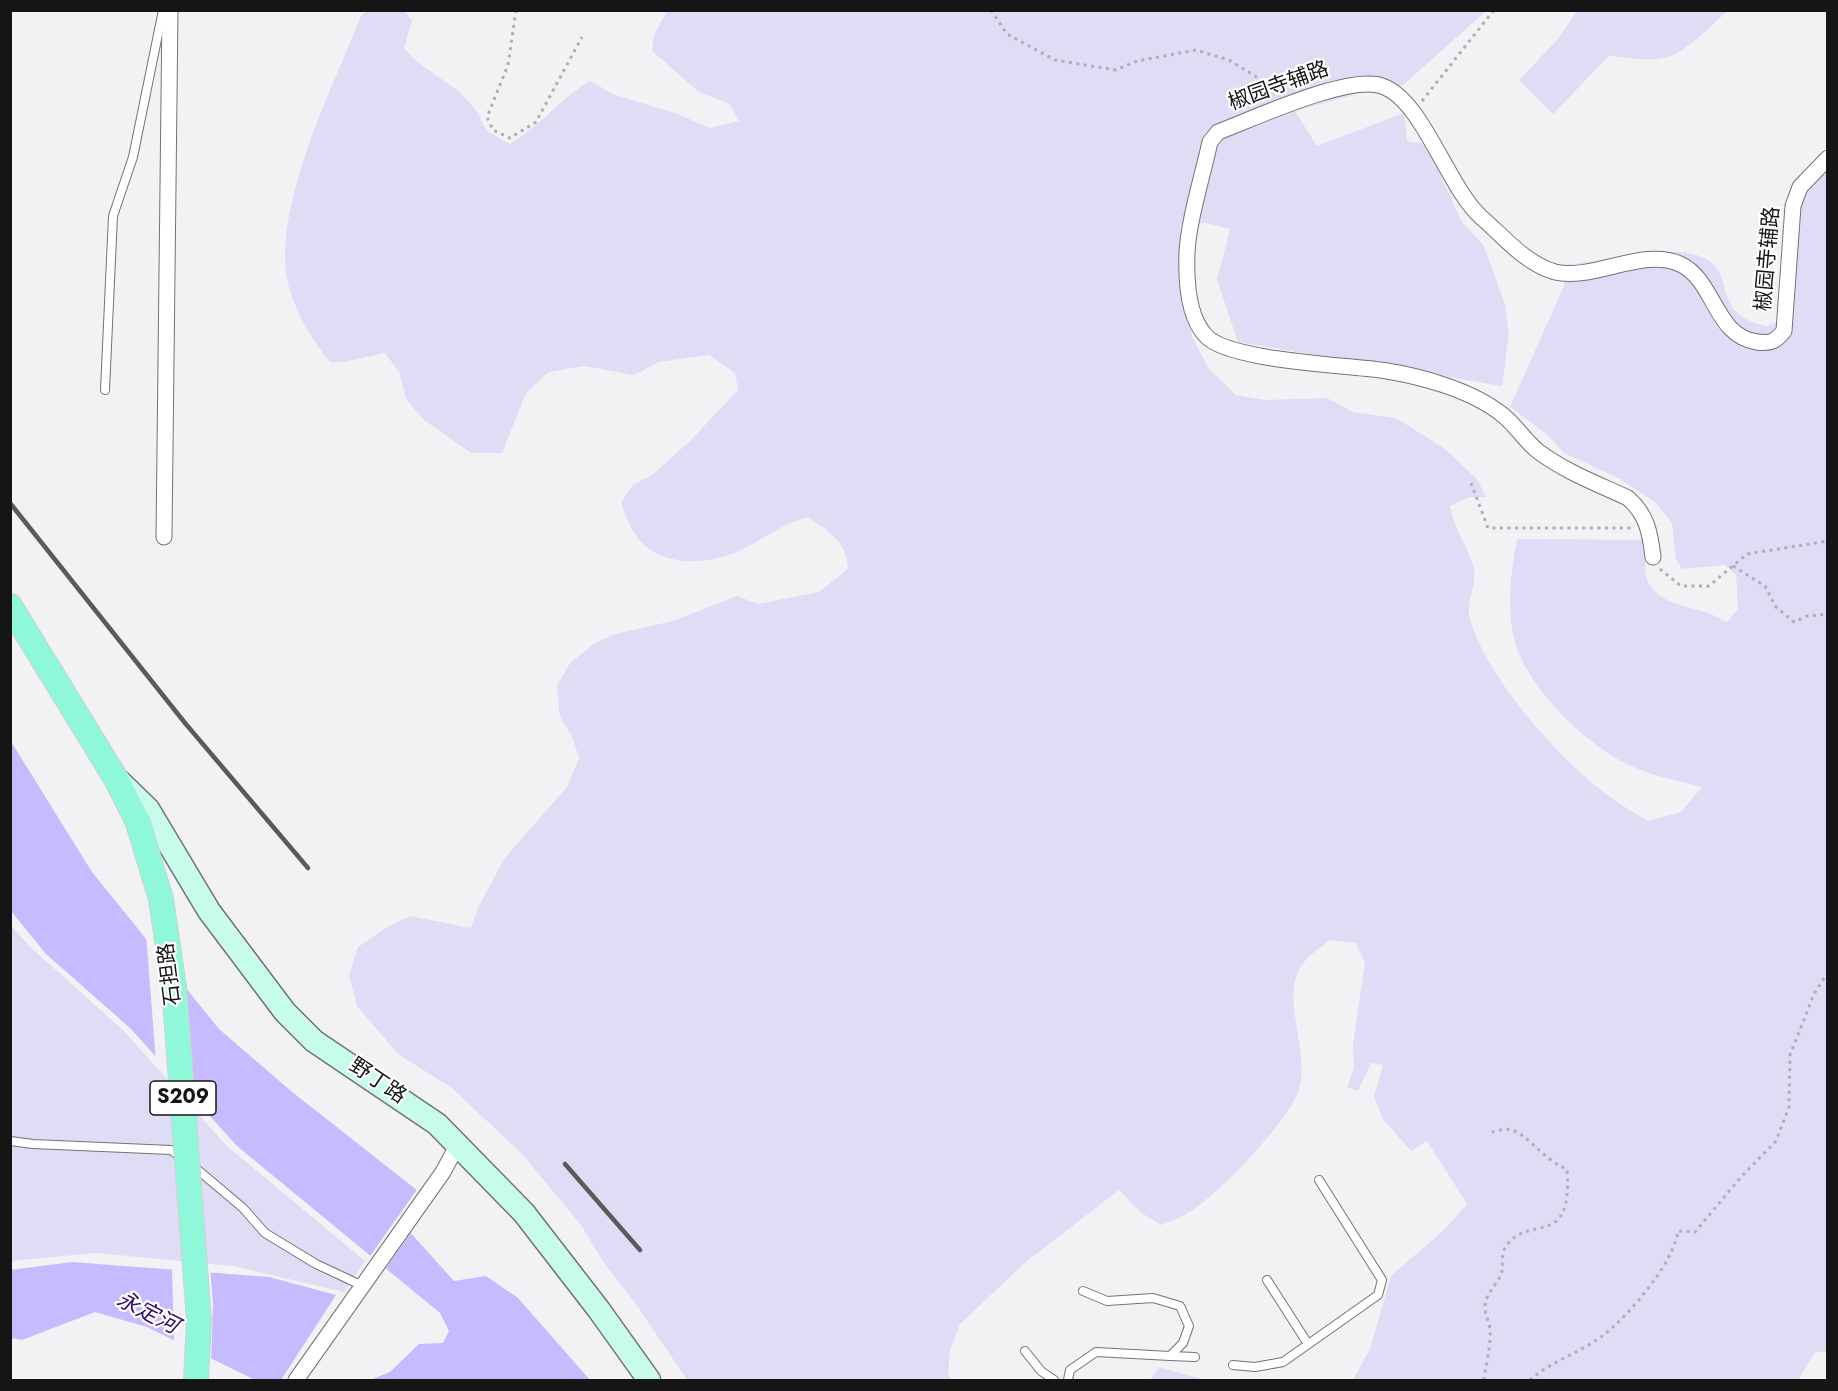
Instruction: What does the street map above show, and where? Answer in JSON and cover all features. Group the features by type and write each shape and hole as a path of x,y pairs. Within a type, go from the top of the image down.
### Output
{"main road":[{"name":"石担路","path":"10,606 115,777 137,820 161,899 174,987 200,1320 196,1380"},
{"name":"野丁路","path":"115,777 148,809 209,911 285,1012 314,1041 437,1124 524,1213 599,1310 649,1380"}],"street":[{"path":"164,537 170,10"},
{"name":"椒园寺辅路","path":"1653,557 1650,529 1644,515 1628,498 1560,466 1537,450 1504,416 1476,397 1444,385 1388,371 1287,359 1228,348 1213,342 1197,322 1189,294 1187,252 1210,142 1218,132 1343,86 1381,85 1400,96 1413,111 1455,185 1478,215 1530,261 1553,271 1570,274 1646,261 1674,262 1683,265 1696,278 1728,327 1751,341 1767,343 1777,340 1784,331 1793,206 1800,187 1827,159"},
{"path":"296,1380 443,1172 457,1146"}],"lane":[{"path":"105,390 112,216 133,157 163,10"},
{"path":"10,1141 171,1150 203,1172 265,1233 316,1264 363,1286"},
{"path":"1233,1365 1255,1367 1283,1362 1378,1295 1382,1280 1319,1180"},
{"path":"1267,1280 1308,1344"},
{"path":"1083,1291 1107,1301 1153,1298 1180,1305 1189,1326 1183,1344 1170,1356"},
{"path":"1025,1351 1041,1371 1054,1380"},
{"path":"1068,1380 1070,1370 1096,1352 1195,1357"}],"path":[{"path":"516,10 508,66 487,117 493,130 510,138 536,122 582,38"},
{"path":"991,10 1007,34 1055,60 1116,70 1137,60 1196,50 1229,60 1263,81 1297,87"},
{"path":"1413,111 1494,10"},
{"path":"1471,483 1488,528 1650,529"},
{"path":"1653,557 1662,571 1681,586 1709,586 1747,554 1827,541"},
{"path":"1733,566 1765,586 1776,607 1794,622 1807,616 1827,614"},
{"path":"1530,1380 1602,1337 1622,1318 1669,1260 1677,1245 1678,1231 1695,1232 1741,1177 1776,1142 1789,1107 1790,1055 1814,994 1827,972"},
{"path":"1484,1380 1490,1329 1485,1308 1489,1289 1502,1273 1503,1250 1516,1236 1548,1227 1565,1210 1568,1192 1566,1169 1552,1164 1527,1138 1511,1130 1492,1132"}],"shaded area":[{"path":"1725,10 1726,12 1692,42 1671,56 1648,59 1609,56 1553,114 1519,80 1558,39 1577,11"},
{"path":"367,11 405,11 412,21 404,48 416,61 461,93 476,110 487,131 510,144 531,129 569,95 590,81 615,95 678,114 709,128 739,121 730,104 699,92 652,51 654,35 667,11 1486,11 1402,86 1360,93 1295,111 1317,146 1404,113 1407,141 1426,144 1462,222 1483,244 1505,304 1509,333 1502,386 1238,342 1217,280 1230,229 1206,223 1180,225 1192,337 1209,369 1236,395 1265,400 1327,398 1353,412 1396,418 1445,449 1477,479 1486,497 1470,497 1450,506 1474,571 1469,613 1479,642 1509,693 1550,742 1593,784 1648,821 1681,812 1702,787 1652,774 1618,759 1579,731 1544,694 1519,653 1513,634 1510,586 1517,539 1652,540 1645,568 1651,587 1666,599 1727,622 1738,609 1736,575 1725,565 1682,569 1676,559 1672,523 1655,502 1620,479 1564,453 1549,436 1510,407 1564,286 1569,264 1656,253 1689,253 1713,264 1719,273 1730,303 1737,312 1749,320 1767,326 1776,322 1780,314 1797,201 1827,162 1827,1352 1815,1352 1798,1380 1353,1380 1370,1349 1391,1276 1445,1229 1467,1204 1427,1141 1411,1151 1382,1118 1374,1096 1383,1065 1371,1063 1358,1091 1347,1087 1354,1068 1353,1044 1365,963 1356,943 1330,940 1305,961 1297,974 1294,1005 1302,1074 1299,1090 1281,1121 1250,1158 1199,1205 1161,1225 1140,1212 1119,1190 1027,1261 960,1324 950,1350 948,1375 953,1380 687,1380 636,1304 604,1263 581,1225 523,1155 452,1088 398,1054 357,1006 349,975 358,947 387,927 410,916 471,928 478,908 504,859 567,787 579,758 572,736 560,717 557,686 570,663 594,644 615,634 673,621 737,596 758,604 819,592 848,569 847,560 835,538 807,517 741,550 704,561 664,557 652,551 635,534 621,502 633,485 652,475 691,440 738,390 735,373 709,355 659,362 634,375 584,366 549,372 526,393 502,453 471,453 424,420 406,399 399,372 385,353 344,362 330,362 307,328 290,291 285,261 287,226 306,152 320,114 361,16"},
{"path":"10,924 29,946 124,1031 227,1146 365,1261 344,1292 233,1266 96,1253 11,1261"},
{"path":"1159,1367 1201,1379 1203,1380 1150,1380"}],"water":[{"path":"10,740 92,872 219,1029 291,1091 418,1191 399,1220 454,1281 486,1276 518,1298 590,1380 370,1380 390,1372 419,1344 443,1343 449,1331 440,1313 237,1146 130,1028 46,954 11,911"},
{"name":"永定河","path":"72,1262 269,1277 336,1295 281,1380 255,1380 147,1327 95,1312 22,1340 11,1338 10,1270"}],"pier":[{"path":"146,934 186,984 196,1107 156,1062"},
{"path":"418,1188 421,1193 402,1220 412,1231 384,1271 368,1259"},
{"path":"172,1265 210,1268 213,1304 211,1362 174,1343"}],"railway":[{"path":"10,503 185,723 308,868"},
{"path":"565,1164 640,1250"}]}
